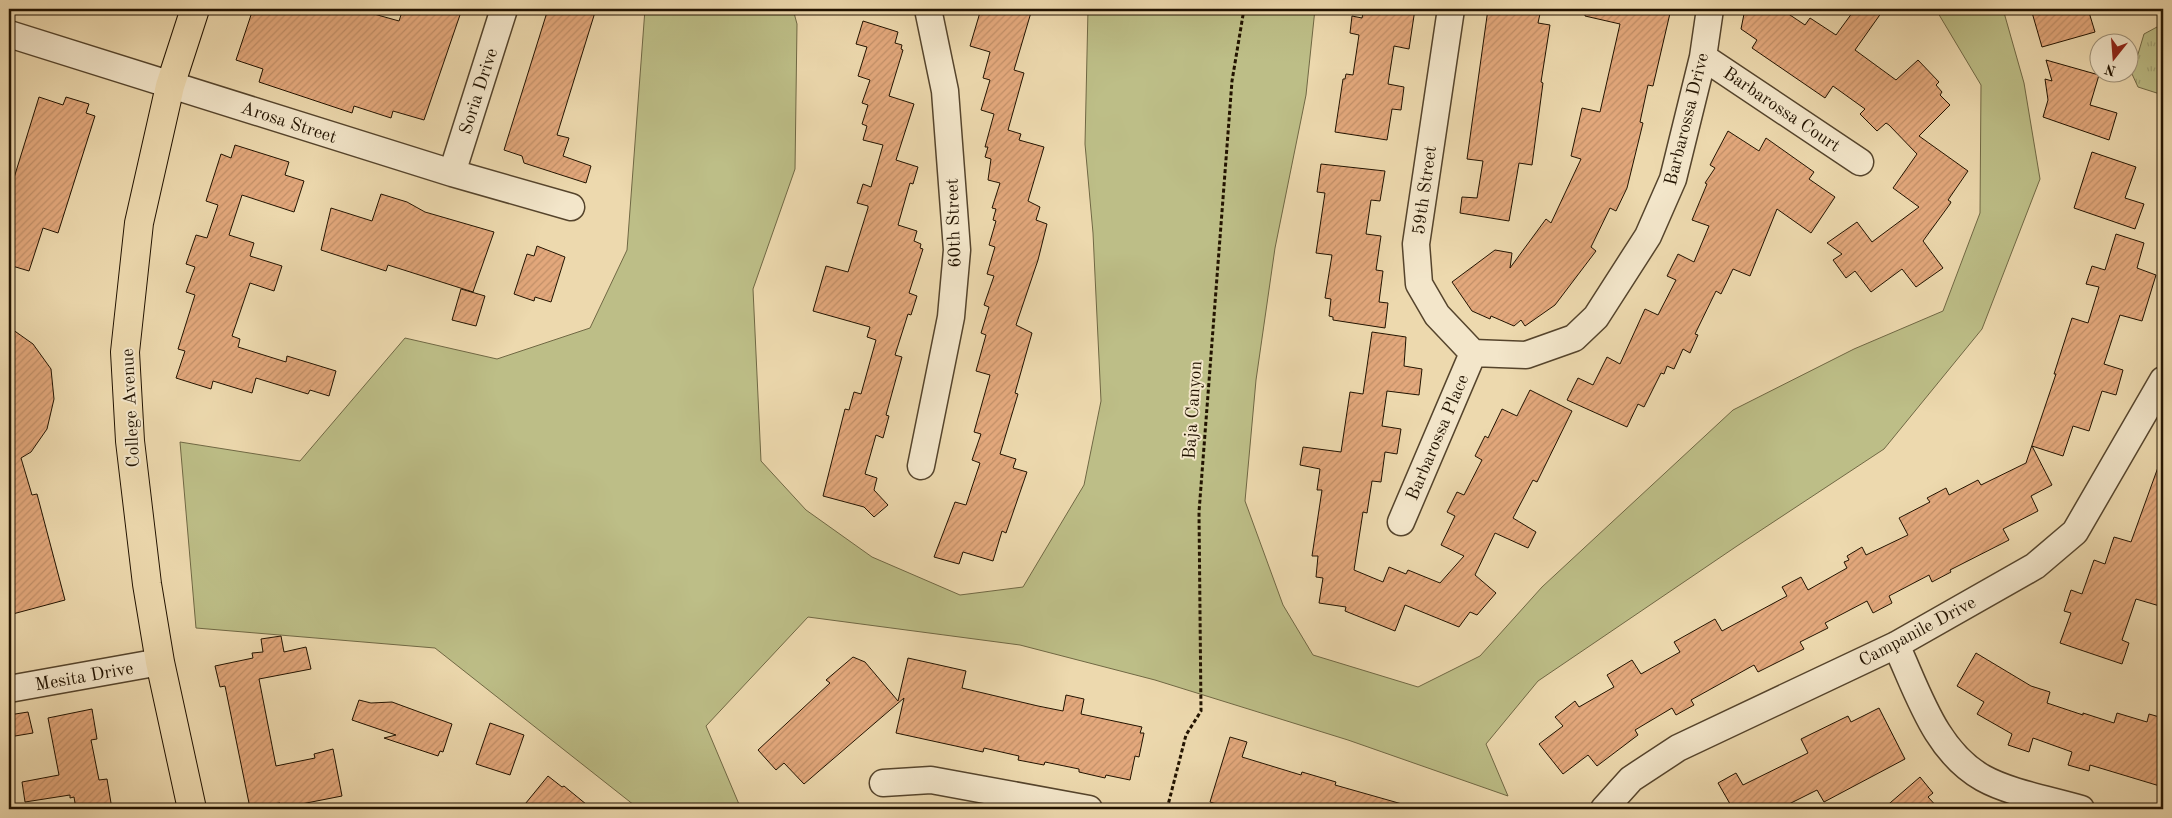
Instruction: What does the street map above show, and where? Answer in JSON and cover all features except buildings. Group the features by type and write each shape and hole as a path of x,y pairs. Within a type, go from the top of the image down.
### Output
{"main road":[{"name":"College Avenue","path":"192,809 160,662 147,584 130,441 125,352 139,223 170,86 195,9"}],"street":[{"name":"Soria Drive","path":"452,173 504,9"},
{"name":"60th Street","path":"921,466 951,317 957,250 945,91 928,9"},
{"name":"59th Street","path":"1451,9 1416,244 1419,284 1437,315 1473,353"},
{"name":"Barbarossa Drive","path":"1473,353 1526,355 1574,338 1596,317 1648,236 1673,179 1703,57 1710,9"},
{"name":"Arosa Street","path":"9,34 452,173 571,207"},
{"name":"Barbarossa Court","path":"1703,57 1860,162"},
{"name":"Barbarossa Place","path":"1401,522 1473,353"},
{"name":"Campanile Drive","path":"1604,809 1631,779 1678,748 1896,646 2034,566 2075,532 2163,380"},
{"path":"1896,646 1936,728 1957,759 1984,778 1999,785 2081,809"},
{"name":"Mesita Drive","path":"9,689 160,662"},
{"path":"883,783 931,780 1089,809"}],"path":[{"name":"Baja Canyon","path":"1167,809 1186,735 1201,711 1199,512 1232,81 1244,9"}],"green space":[{"path":"645,9 793,9 797,24 795,169 753,289 761,461 806,510 872,557 960,595 1023,587 1084,485 1101,401 1093,233 1085,144 1088,9 1315,9 1306,95 1275,248 1256,380 1245,501 1283,605 1313,655 1418,687 1480,656 1542,587 1733,410 1854,349 1943,311 1980,213 1981,85 1938,13 1933,9 2003,9 2024,83 2040,179 1982,329 1884,449 1538,681 1486,744 1508,796 1348,740 1155,680 1020,645 808,617 706,726 741,809 639,809 435,648 196,628 180,442 300,461 405,338 497,359 590,328 627,250"},
{"path":"2157,27 2163,29 2163,95 2138,87 2136,82 2140,82 2140,47 2144,34"}]}
